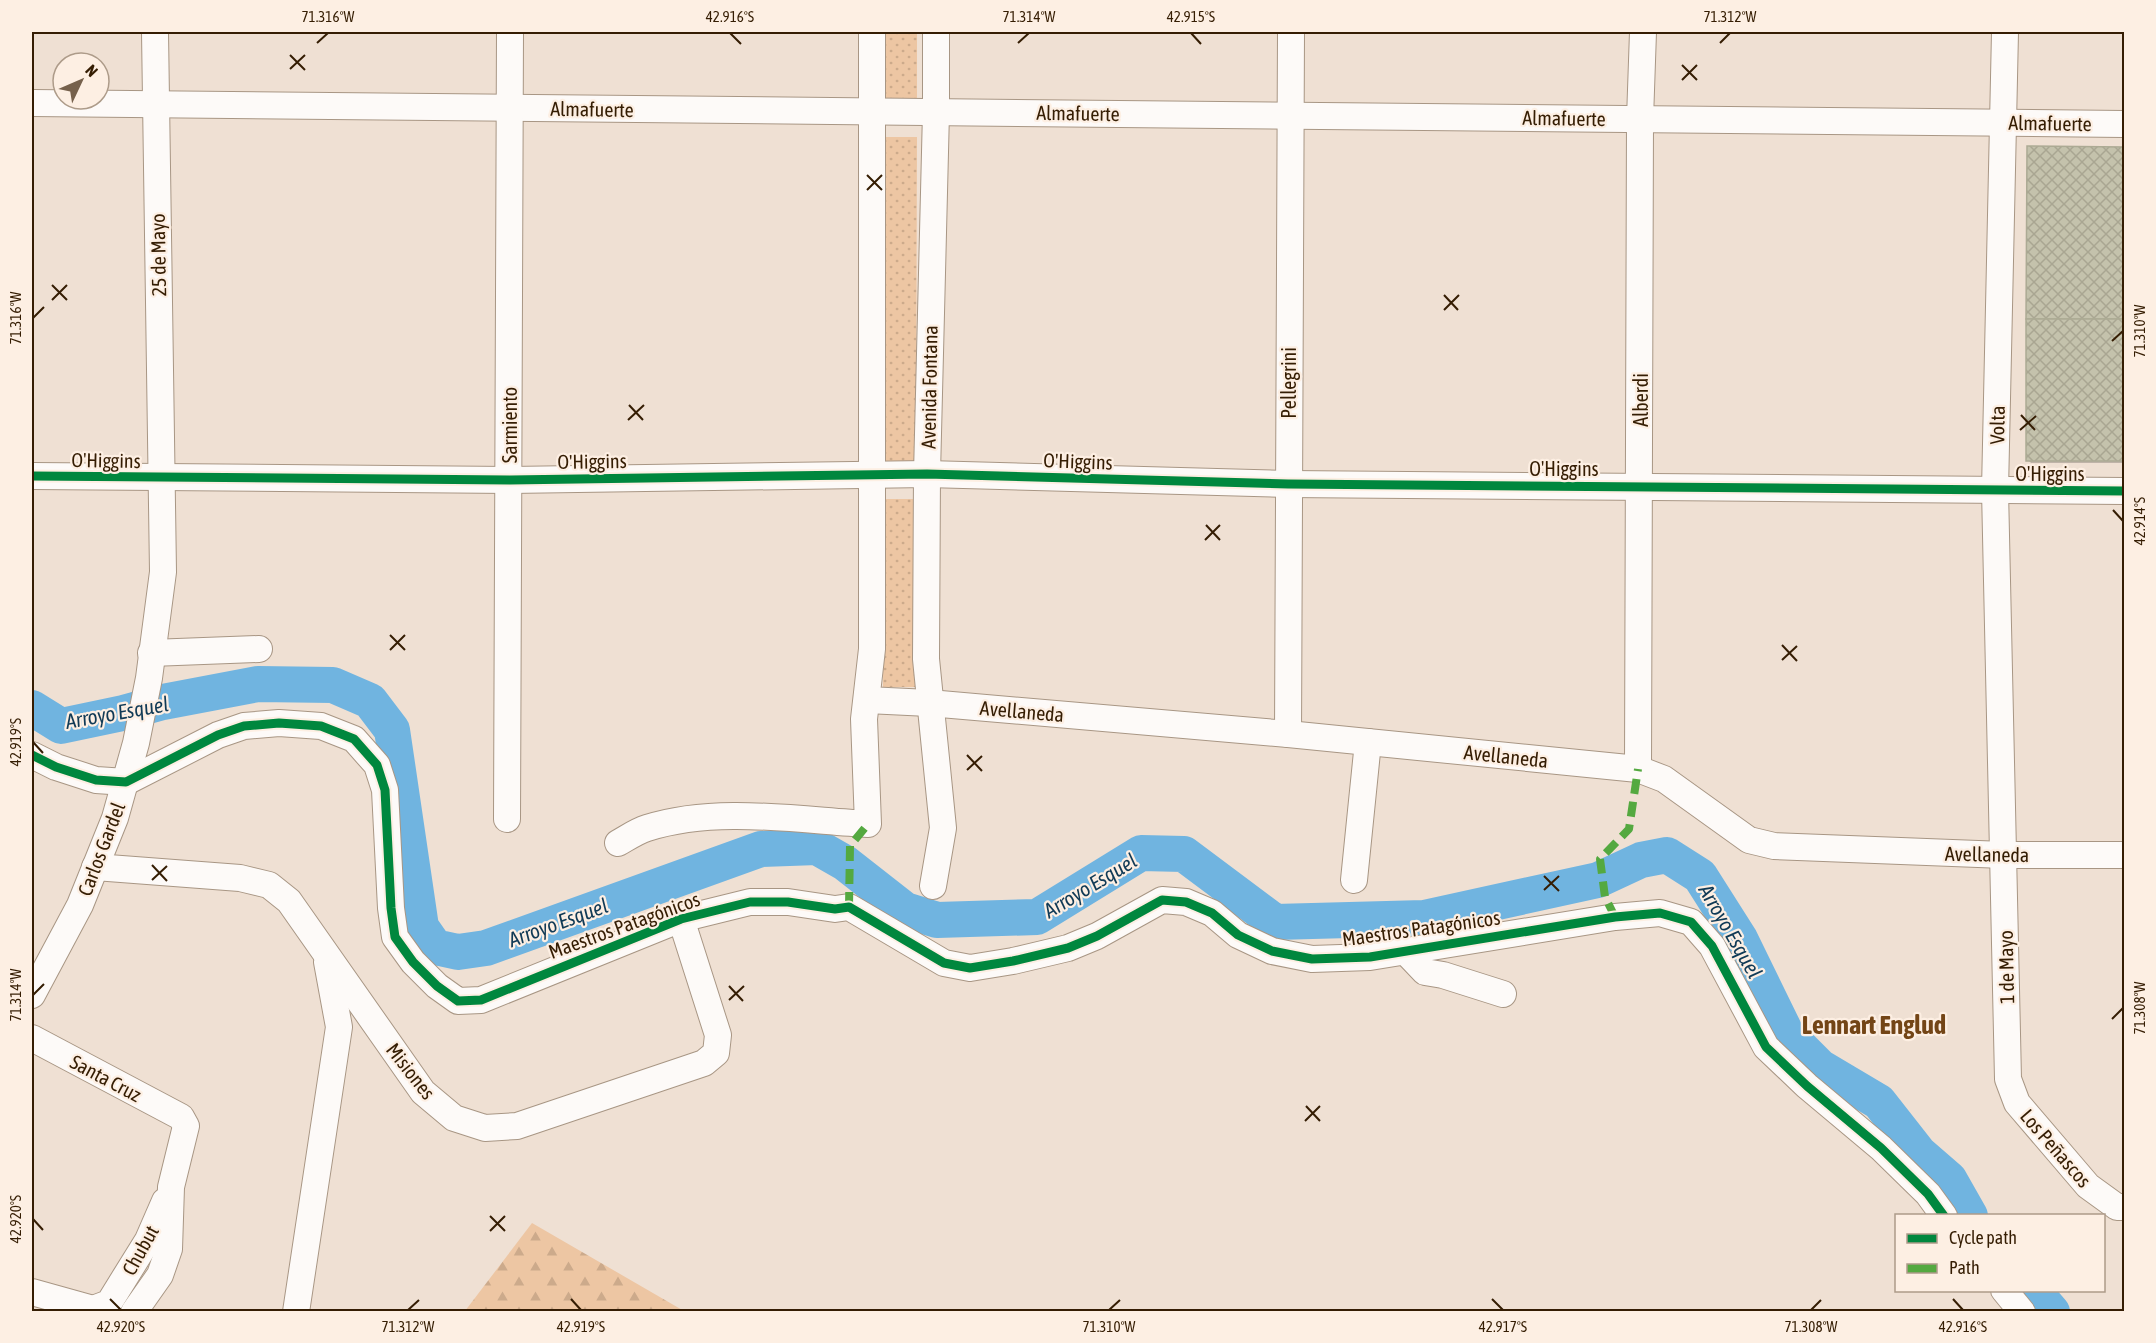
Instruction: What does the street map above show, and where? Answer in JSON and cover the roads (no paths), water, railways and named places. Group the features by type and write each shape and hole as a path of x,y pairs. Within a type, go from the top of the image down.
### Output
{"street":[{"name":"25 de Mayo","path":"155,32 162,478"},
{"name":"Sarmiento","path":"507,819 510,32"},
{"path":"618,843 646,828 699,817 747,817 868,824 864,719 872,650 872,32"},
{"name":"Avenida Fontana","path":"933,886 943,828 926,659 927,474 936,32"},
{"name":"Pellegrini","path":"1288,734 1291,32"},
{"name":"Alberdi","path":"1638,768 1640,119 1643,32"},
{"name":"Volta","path":"2004,855 1995,490 2005,32"},
{"name":"Almafuerte","path":"32,103 2124,124"},
{"name":"O'Higgins","path":"32,476 510,480 927,474 1288,484 2124,491"},
{"name":"Carlos Gardel","path":"32,995 80,905 115,818 136,743 149,678 163,572 162,478"},
{"path":"151,653 259,649"},
{"name":"Avellaneda","path":"867,700 929,703 1288,734 1638,768 1664,779 1749,840 1774,846 2004,855 2124,855"},
{"name":"Maestros Patagónicos","path":"126,782 218,735 244,726 279,723 321,726 354,739 377,765 385,790 391,909 395,937 413,962 437,986 458,1001 480,1000 681,919 750,902 788,902 835,909 849,906 944,963 970,968 1068,948 1097,936 1162,900 1186,902 1212,913 1238,935 1272,951 1312,959 1370,957 1615,917 1660,913 1691,922 1712,946 1766,1047 1807,1086 1881,1148 1928,1194 1943,1214"},
{"path":"1354,880 1368,742"},
{"path":"32,755 56,767 96,780 126,782"},
{"name":"1 de Mayo","path":"2004,855 2008,1079"},
{"name":"Misiones","path":"95,867 240,878 269,885 289,901 423,1092 454,1118 485,1128 517,1126 545,1118 704,1063 716,1053 718,1035 681,919"},
{"path":"1405,951 1425,972 1503,994"},
{"path":"296,1311 339,1027 326,953"},
{"name":"Santa Cruz","path":"32,1038 181,1118 186,1126 171,1187"},
{"name":"Los Peñascos","path":"2008,1079 2017,1103 2088,1186 2121,1207"},
{"path":"134,1311 160,1275 169,1249 171,1187"},
{"name":"Chubut","path":"32,1292 93,1309 109,1303 148,1240 171,1187"},
{"path":"2006,1292 2022,1311"}],"waterway":[{"name":"Arroyo Esquel","path":"32,708 61,726 163,702 258,684 333,685 370,701 392,730 421,927 435,947 458,952 486,948 761,849 817,847 845,863 905,910 937,920 1037,917 1141,853 1184,854 1275,922 1424,918 1598,880 1641,860 1667,855 1700,876 1740,939 1786,1033 1820,1067 1879,1102 1919,1153 1949,1179 1969,1214"},
{"name":"Arroyo Esquel","path":"2035,1292 2052,1312"}],"district":[{"name":"Lennart Englud","path":"1874,1025"}]}
